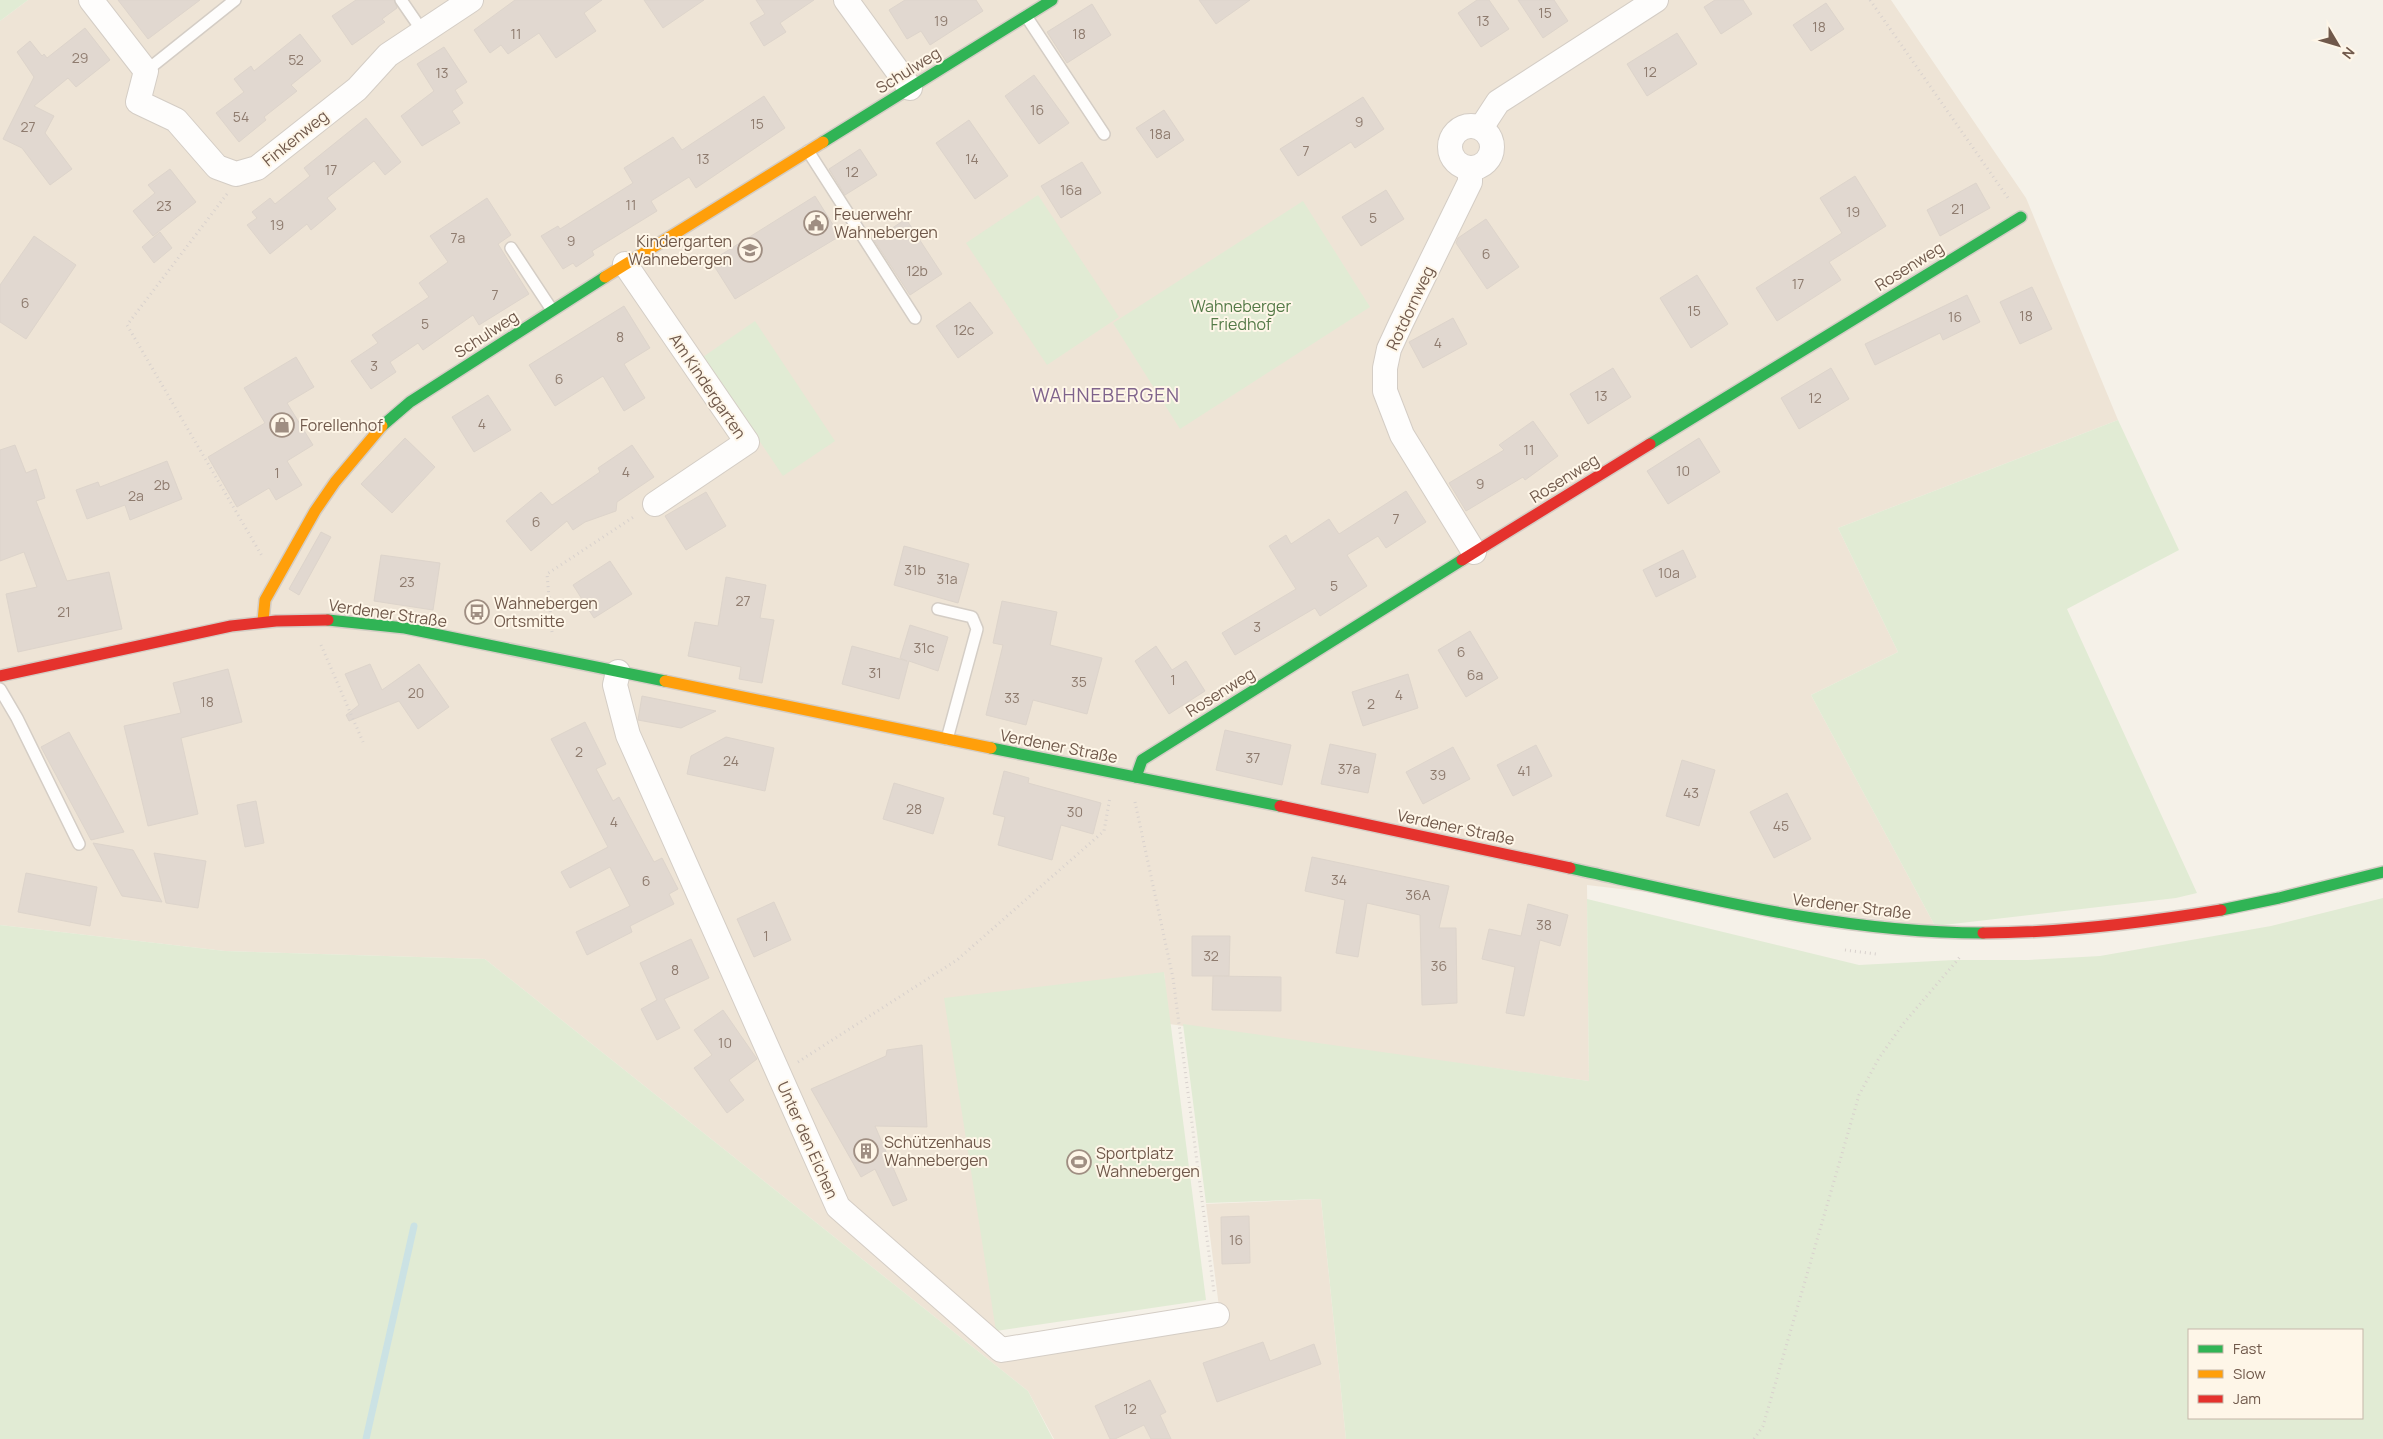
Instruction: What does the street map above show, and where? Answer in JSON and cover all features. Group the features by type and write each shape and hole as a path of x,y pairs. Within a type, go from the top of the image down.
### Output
{"street":[{"path":"91,0 146,71 138,102 176,120 217,167 236,174"},
{"name":"Finkenweg","path":"236,174 257,168 357,89 388,56 470,0"},
{"path":"846,0 910,88"},
{"name":"Schulweg","path":"262,621 265,600 320,503 380,427 410,402 625,264 1052,0"},
{"name":"Rotdornweg","path":"1474,552 1402,435 1391,412 1385,384 1385,368 1389,350 1470,182 1470,168 1455,161 1451,153 1452,137 1465,126 1481,128 1498,102 1656,0"},
{"name":"Rosenweg","path":"1136,777 1142,760 1474,552 2021,217"},
{"name":"Am Kindergarten","path":"625,264 747,442 654,504"},
{"name":"Verdener Straße","path":"0,676 262,621 308,619 353,621 398,627 554,657 947,741 1136,777 1785,914 1886,928 1960,933 2063,931 2186,917 2301,894 2383,872"},
{"name":"Unter den Eichen","path":"618,672 615,685 628,735 838,1207 1000,1350 1216,1315"}],"lane":[{"path":"146,71 235,0"},
{"path":"401,0 423,32"},
{"path":"1026,16 1104,134"},
{"path":"808,151 915,318"},
{"path":"510,248 552,310"},
{"path":"938,609 972,617 978,629 947,741"},
{"path":"0,689 17,718 79,844"}],"path":[{"path":"1870,0 2021,217"},
{"path":"236,174 233,187 127,325 276,580"},
{"path":"554,657 547,574 654,504"},
{"path":"318,636 324,655 363,742"},
{"path":"779,1074 958,960 1104,831 1112,790 1105,771"},
{"path":"1136,777 1132,792 1173,978 1216,1315"},
{"path":"1754,1439 1763,1426 1860,1094 1879,1058 1903,1024 1961,956"}],"shaded area":[{"path":"28,0 1891,0 2026,198 2118,420 1838,528 1898,652 1811,695 1935,926 1587,885 1589,1081 1169,1024 1164,972 996,1331 1007,1357 1221,1323 1206,1204 1321,1199 1346,1439 1054,1439 1028,1391 485,959 225,951 0,925 0,21"}],"green space":[{"path":"0,0 28,0 0,21"},
{"path":"1038,195 1119,317 1047,365 966,243"},
{"name":"Wahneberger Friedhof","path":"1303,201 1370,307 1180,429 1113,323"},
{"path":"755,321 835,441 783,476 703,357"},
{"path":"2118,420 2179,550 2067,609 2197,893 2176,898 1935,926 1811,695 1898,652 1838,528"},
{"path":"2383,898 2383,1439 1346,1439 1321,1199 1206,1203 1183,1024 1589,1081 1587,899 1859,965 2100,956 2271,926"},
{"path":"0,925 225,951 485,959 1028,1391 1053,1439 0,1439"},
{"name":"Sportplatz Wahnebergen","path":"1164,972 1206,1300 996,1331 944,998"}],"building":[{"path":"118,0 200,0 148,39"},
{"path":"356,0 394,0 397,8 382,19 385,22 352,45 332,16"},
{"path":"515,0 602,0 584,13 596,31 556,58 539,33 508,54 501,45 490,53 474,30"},
{"path":"644,0 704,0 663,28"},
{"path":"756,0 814,0 780,23 786,32 764,46 750,23 765,14"},
{"path":"905,0 976,0 983,11 930,45 921,31 907,39 889,10"},
{"path":"1199,0 1250,0 1216,24"},
{"path":"1477,0 1489,0 1509,29 1481,47 1458,13"},
{"path":"1518,0 1554,0 1568,21 1543,38"},
{"path":"1715,0 1743,0 1752,14 1721,34 1704,7"},
{"path":"1826,3 1844,29 1811,51 1793,25"},
{"path":"1092,4 1111,35 1067,63 1047,32"},
{"path":"85,28 110,60 76,87 68,78 34,106 54,116 45,133 72,169 50,185 22,148 3,139 34,77 17,52 30,41 42,56 44,54 47,58"},
{"path":"1677,33 1697,64 1647,96 1627,64"},
{"path":"300,34 321,61 291,85 297,91 264,117 266,120 239,142 216,113 244,92 234,79 251,66 254,71"},
{"path":"444,47 467,82 455,90 463,103 452,111 460,123 422,146 401,116 434,91 417,64"},
{"path":"1034,75 1069,123 1039,144 1005,96"},
{"path":"764,96 785,128 696,188 689,177 651,201 657,211 592,251 594,255 576,267 573,263 563,269 541,236 558,226 560,229 633,183 624,168 673,137 682,150"},
{"path":"1363,97 1384,129 1355,148 1351,142 1298,176 1280,149"},
{"path":"1164,110 1184,140 1157,158 1136,128"},
{"path":"366,118 401,162 385,175 374,161 327,198 336,209 311,230 307,224 270,254 247,225 257,218 252,212 270,198 275,204 310,176 304,168"},
{"path":"969,120 1008,176 975,199 936,143"},
{"path":"860,149 877,175 845,195 829,169"},
{"path":"1082,162 1101,193 1061,218 1041,186"},
{"path":"170,169 196,202 153,236 133,211 155,193 148,185"},
{"path":"1855,176 1886,226 1829,262 1841,280 1777,321 1756,288 1842,233 1820,198"},
{"path":"1976,183 1990,208 1940,236 1927,210"},
{"path":"1386,190 1404,219 1361,246 1342,217"},
{"path":"815,196 840,236 735,299 711,261"},
{"path":"487,198 511,235 498,244 529,294 479,325 473,315 423,350 418,343 390,362 396,372 371,389 351,361 378,343 372,335 429,297 419,283 448,262 430,236"},
{"path":"906,219 942,274 910,295 874,240"},
{"path":"1486,219 1519,267 1487,289 1456,243 1458,238"},
{"path":"160,232 172,248 154,263 142,247"},
{"path":"34,236 76,265 26,339 0,322 0,285"},
{"path":"1697,275 1728,324 1691,348 1660,298"},
{"path":"2032,287 2052,329 2020,344 2000,302"},
{"path":"1967,295 1980,322 1943,340 1940,333 1875,365 1865,344"},
{"path":"970,302 993,333 958,358 936,326"},
{"path":"624,306 650,348 624,364 645,398 624,411 603,376 555,406 529,365"},
{"path":"1453,318 1467,344 1423,368 1409,342"},
{"path":"296,357 314,387 287,403 313,445 287,461 302,485 276,500 269,488 237,507 208,457 265,423 244,388"},
{"path":"1613,368 1631,397 1588,424 1570,394"},
{"path":"1831,368 1849,399 1799,429 1781,398"},
{"path":"488,395 511,430 474,452 452,417"},
{"path":"1533,421 1558,456 1525,480 1523,477 1466,511 1449,483 1504,450 1499,445"},
{"path":"405,438 435,467 392,513 361,484"},
{"path":"1699,438 1720,472 1668,504 1647,471"},
{"path":"15,445 26,473 36,469 45,498 36,501 67,581 109,572 122,629 18,652 6,594 37,587 24,552 0,561 0,450"},
{"path":"632,445 654,477 617,502 616,511 585,522 573,530 567,521 531,551 506,521 541,492 552,505 600,472 598,468"},
{"path":"167,461 182,499 130,520 125,505 87,519 76,490 98,482 100,487"},
{"path":"1406,491 1426,522 1386,548 1378,536 1347,555 1367,586 1320,616 1315,608 1235,655 1222,633 1296,589 1269,546 1286,535 1291,544 1329,519 1339,534"},
{"path":"706,492 726,526 686,550 665,516"},
{"path":"321,532 331,537 299,595 289,589"},
{"path":"904,546 969,564 958,603 894,585"},
{"path":"1683,550 1696,577 1656,597 1643,570"},
{"path":"381,555 440,563 433,610 374,601"},
{"path":"610,561 632,594 594,618 573,585"},
{"path":"726,577 766,585 760,618 774,620 762,683 739,679 741,667 688,656 695,622 718,626"},
{"path":"1002,601 1057,612 1050,645 1102,658 1087,714 1033,700 1026,725 986,715 1003,645 993,643"},
{"path":"910,625 948,637 938,671 909,661 899,699 842,684 852,646 907,661 900,658"},
{"path":"1470,631 1498,678 1466,697 1438,650"},
{"path":"1156,646 1172,670 1186,661 1205,691 1169,714 1135,661"},
{"path":"370,664 382,690 419,664 449,707 418,729 399,701 349,721 346,715 359,705 345,674"},
{"path":"228,669 242,722 181,738 198,814 148,826 124,726 181,713 173,683"},
{"path":"1408,674 1418,708 1363,726 1352,692"},
{"path":"642,696 716,711 681,728 638,720"},
{"path":"585,722 606,764 596,769 613,801 619,797 654,862 662,858 678,889 669,894 674,904 630,926 632,932 587,955 576,932 630,906 610,867 570,888 561,872 608,847 551,739"},
{"path":"1225,730 1291,745 1282,785 1216,770"},
{"path":"69,732 124,832 91,840 41,747"},
{"path":"726,737 774,748 765,791 687,774 691,756"},
{"path":"1330,744 1376,754 1368,793 1321,784"},
{"path":"1536,745 1552,776 1513,796 1497,765"},
{"path":"1453,747 1470,779 1423,804 1406,772"},
{"path":"1682,760 1715,770 1699,826 1666,816"},
{"path":"1004,771 1029,778 1028,783 1101,803 1093,834 1061,825 1052,860 998,845 1005,817 993,814"},
{"path":"894,783 944,798 933,834 883,819"},
{"path":"1787,793 1811,839 1774,858 1750,812"},
{"path":"256,801 264,843 245,847 237,805"},
{"path":"93,843 133,850 162,902 122,896"},
{"path":"154,853 206,861 198,908 166,903"},
{"path":"1312,857 1449,886 1439,928 1456,928 1457,1003 1422,1005 1420,915 1367,903 1358,957 1336,953 1345,900 1305,891"},
{"path":"26,873 97,887 90,926 18,912"},
{"path":"774,902 791,940 754,957 737,919"},
{"path":"1528,904 1568,915 1560,946 1540,940 1524,1016 1506,1013 1515,967 1482,959 1489,929 1521,936"},
{"path":"1192,936 1230,936 1229,976 1192,976"},
{"path":"691,939 709,978 664,999 680,1028 657,1040 641,1009 657,1000 640,963"},
{"path":"1213,976 1281,977 1281,1011 1212,1010"},
{"path":"723,1010 757,1059 729,1080 744,1100 727,1113 694,1068 712,1055 694,1030"},
{"path":"922,1045 927,1127 875,1126 907,1200 893,1206 875,1169 861,1177 811,1089 886,1056 887,1050"},
{"path":"1249,1216 1250,1263 1222,1264 1221,1217"},
{"path":"1263,1342 1270,1361 1314,1344 1321,1364 1217,1402 1203,1363"},
{"path":"1150,1380 1166,1412 1160,1415 1171,1439 1151,1439 1144,1425 1115,1439 1110,1439 1095,1406"}],"waterway":[{"path":"366,1439 414,1226"}],"traffic: fast":[{"path":"823,142 1052,0"},
{"path":"1650,444 2021,217"},
{"path":"382,426 410,402 605,277"},
{"path":"1136,777 1142,760 1462,560"},
{"path":"328,620 405,628 665,681"},
{"path":"991,748 1280,806"},
{"path":"1570,868 1775,912 1879,927 1983,933"},
{"path":"2221,910 2279,898 2383,872"}],"traffic: slow":[{"path":"605,277 823,142"},
{"path":"263,621 265,600 315,511 335,482 382,426"},
{"path":"665,681 991,748"}],"traffic: jam":[{"path":"1462,560 1650,444"},
{"path":"0,676 231,626 276,621 328,620"},
{"path":"1280,806 1570,868"},
{"path":"1983,933 2013,933 2102,926 2221,910"}],"place":[{"name":"Feuerwehr Wahnebergen","path":"816,223"},
{"name":"Kindergarten Wahnebergen","path":"750,250"},
{"name":"Forellenhof","path":"282,425"},
{"name":"Wahnebergen Ortsmitte","path":"477,612"},
{"name":"Schützenhaus Wahnebergen","path":"866,1151"},
{"name":"Sportplatz Wahnebergen","path":"1079,1162"}],"district":[{"name":"WAHNEBERGEN","path":"1106,395"}]}
